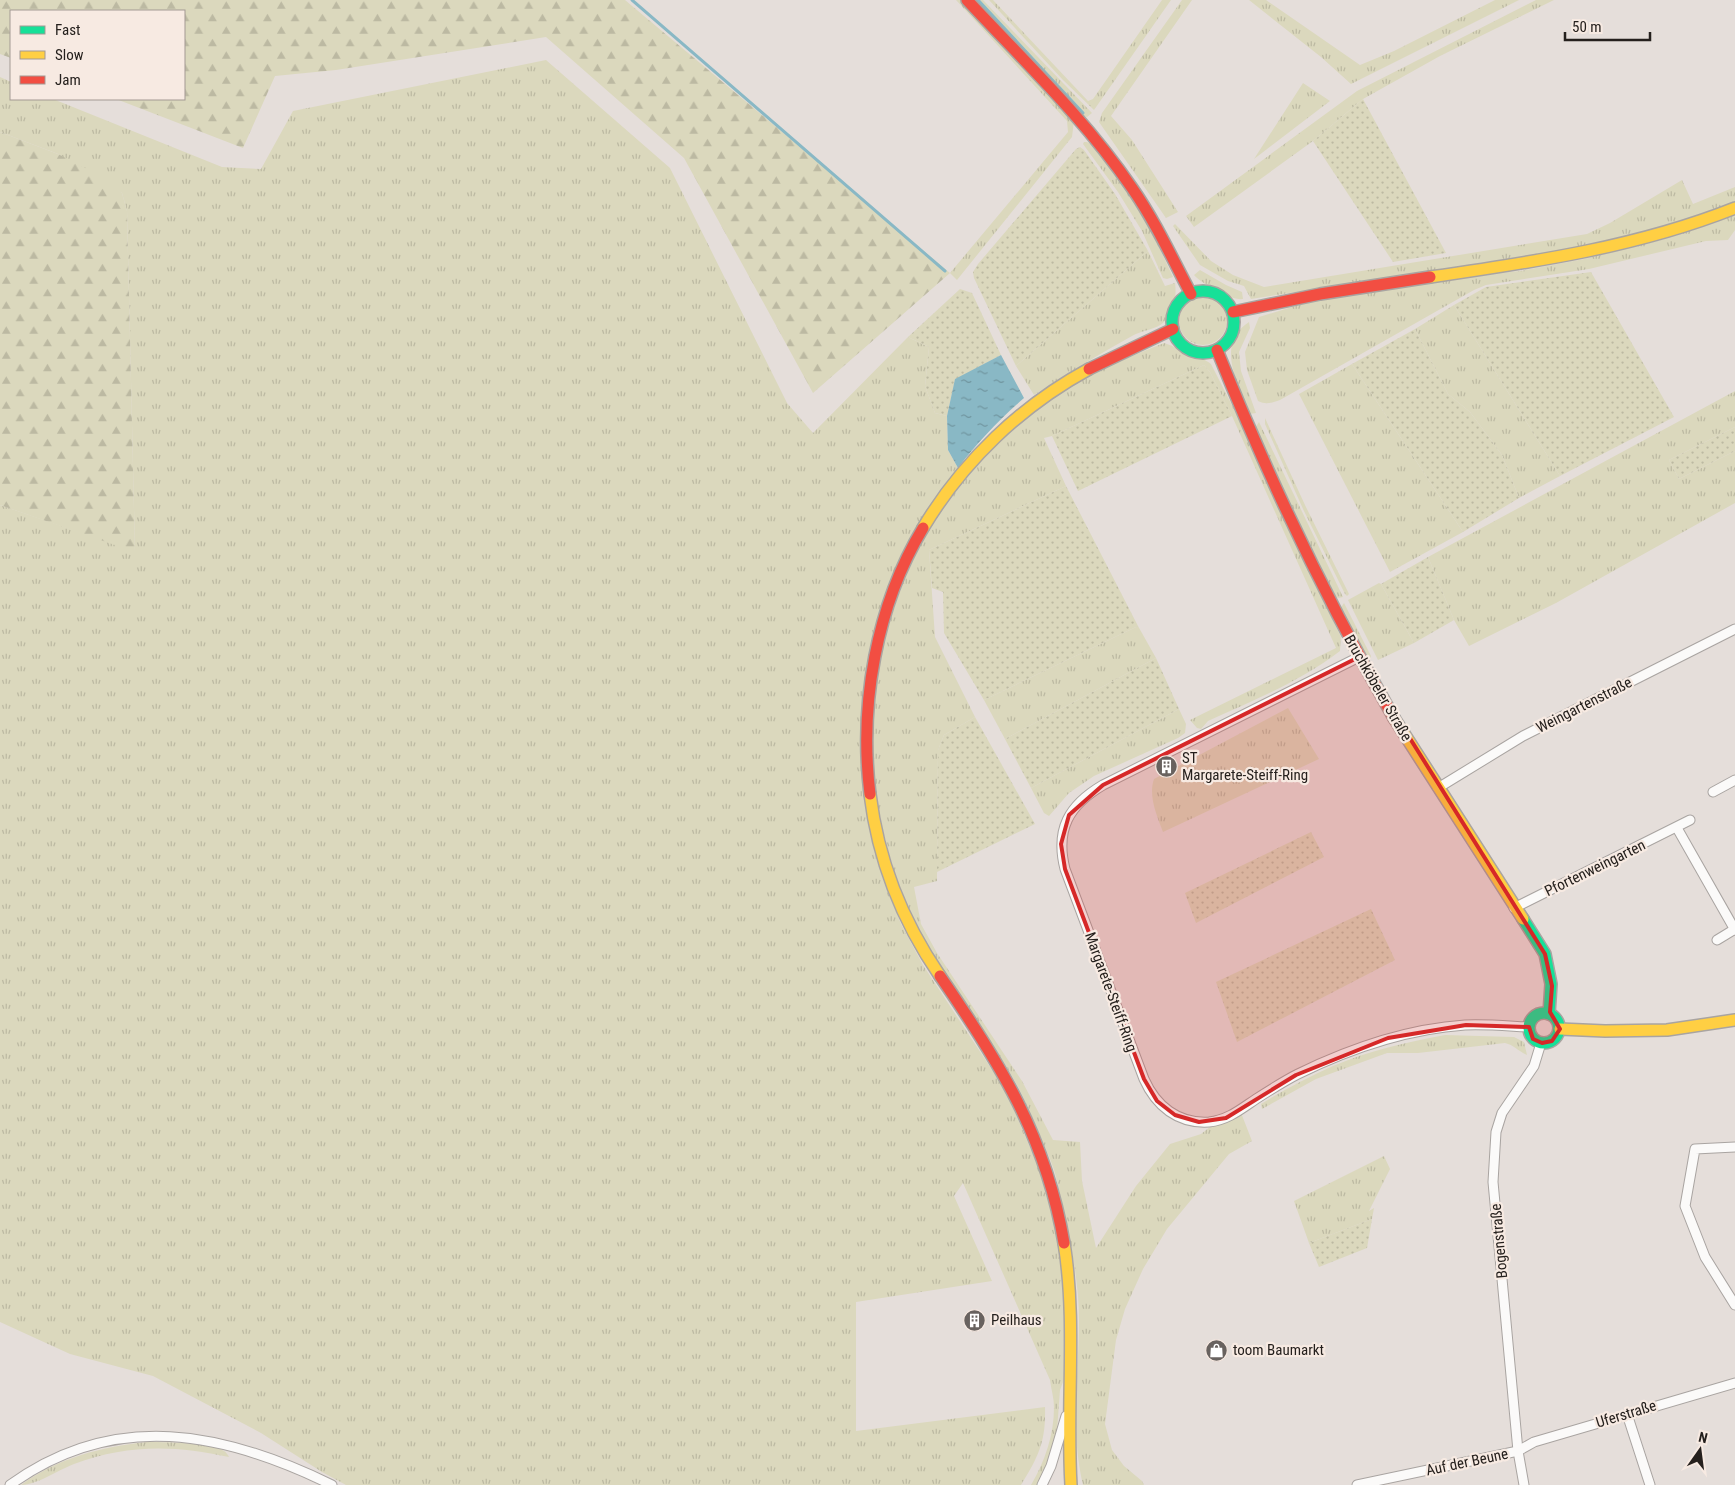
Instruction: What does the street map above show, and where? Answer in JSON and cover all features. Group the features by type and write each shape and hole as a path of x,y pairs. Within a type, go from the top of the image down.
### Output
{"main road":[{"path":"967,0 1085,128 1110,158 1158,231 1191,294"},
{"path":"1233,312 1334,291 1583,253 1694,224 1735,208"},
{"path":"1201,291 1211,292 1220,296 1228,303 1233,312 1234,330 1230,338 1217,350 1208,353 1199,353 1182,345 1173,329 1172,319 1176,308 1182,300 1191,294 1201,291"},
{"path":"1071,1485 1071,1310 1065,1246 1045,1165 1012,1088 929,962 907,923 894,890 883,858 871,804 868,773 868,711 871,680 883,625 897,581 913,545 934,511 962,472 998,434 1027,408 1056,388 1099,362 1173,329"},
{"name":"Bruchköbeler Straße","path":"1217,350 1246,422 1287,514 1359,657 1397,724 1544,954 1552,986 1549,1014"},
{"path":"1544,1013 1549,1014 1557,1020 1560,1029 1556,1038 1552,1041 1541,1043 1530,1034 1529,1027 1535,1016 1544,1013"},
{"path":"1560,1029 1667,1030 1735,1020"}],"street":[{"name":"Weingartenstraße","path":"1438,788 1523,736 1735,630"},
{"name":"Margarete-Steiff-Ring","path":"1359,657 1104,785 1085,797 1069,815 1064,826 1061,844 1065,869 1147,1086 1164,1109 1187,1120 1210,1122 1239,1112 1277,1086 1316,1065 1388,1038 1414,1032 1466,1025 1529,1027"},
{"path":"1713,792 1735,780"},
{"name":"Pfortenweingarten","path":"1514,908 1690,820"},
{"path":"1677,828 1735,929 1717,940"},
{"name":"Bogenstraße","path":"1524,1485 1518,1451 1493,1182 1496,1132 1502,1114 1534,1066 1541,1043"},
{"path":"1735,1155 1735,1147 1695,1149 1685,1206 1705,1257 1735,1305"},
{"name":"Uferstraße","path":"1518,1451 1534,1442 1735,1383"},
{"path":"1042,1485 1051,1466 1070,1402"},
{"path":"1626,1414 1650,1485"},
{"path":"10,1485 50,1461 84,1447 115,1440 153,1436 177,1436 228,1444 286,1463 332,1485"},
{"name":"Auf der Beune","path":"1357,1485 1518,1451"}],"highlighted area":[{"path":"1359,657 1545,954 1552,986 1550,1012 1560,1029 1552,1041 1542,1043 1533,1039 1529,1027 1466,1025 1388,1038 1296,1075 1226,1118 1199,1122 1175,1115 1157,1101 1144,1079 1065,869 1061,844 1069,815 1103,785"}],"green space":[{"path":"0,0 625,0 950,273 813,393 684,158 546,37 336,70 275,76 243,148 119,100 185,100 185,10 10,10 10,58 0,54"},
{"path":"956,0 962,0 1074,121 1072,137 957,280 950,273 1068,132 1067,121"},
{"path":"975,0 983,0 1092,113 1087,117 1083,116"},
{"path":"989,0 993,0 1088,101 1093,99 1162,0 1171,0 1094,110 1063,80"},
{"path":"1182,0 1192,0 1111,116 1132,140 1178,212 1166,218 1099,122 1102,113"},
{"path":"1249,0 1266,0 1360,65 1394,51 1495,0 1519,0 1351,84 1321,57"},
{"path":"1536,0 1554,0 1440,56 1363,99 1313,141 1194,227 1186,216 1357,91"},
{"path":"546,60 670,168 787,403 813,433 908,337 929,347 925,386 935,413 947,416 948,450 958,468 930,508 892,578 877,622 866,678 878,859 901,924 923,965 1006,1091 1038,1166 1050,1207 1060,1247 1066,1311 1065,1377 1060,1390 1057,1431 1049,1465 1038,1485 1031,1485 1048,1448 1054,1417 1050,1380 963,1183 954,1196 992,1281 856,1302 856,1431 1045,1407 1043,1439 1037,1457 1021,1485 346,1485 261,1433 153,1376 70,1354 0,1322 0,505 135,551 127,211 122,193 58,154 0,132 0,77 10,82 10,100 55,100 222,167 261,169 293,111"},
{"path":"1303,83 1330,101 1254,159"},
{"path":"1363,99 1446,253 1393,262 1313,141"},
{"path":"0,132 58,154 101,176 122,193 127,211 135,552 0,505"},
{"path":"1084,142 1094,146 1128,192 1152,232 1173,277 1163,278 1142,231 1118,192 1083,144"},
{"path":"1080,147 1115,194 1148,251 1016,366 974,278 973,272 1076,149"},
{"path":"1682,180 1693,204 1735,187 1735,202 1691,219 1651,231 1581,248 1251,299 1244,286 1228,281 1200,265 1173,226 1175,224 1211,261 1233,275 1264,287 1587,234 1610,223"},
{"path":"1735,214 1735,230 1728,240 1706,241 1589,269 1486,285 1280,400 1269,403 1258,401 1247,370 1245,352 1259,317 1308,302 1486,274 1520,271 1584,259 1661,240"},
{"path":"1148,251 1165,286 1175,283 1174,304 1164,322 1161,325 1132,336 1034,395 1016,366"},
{"path":"1200,270 1242,292 1243,299 1225,295 1203,283 1194,275"},
{"path":"1591,272 1674,417 1560,476 1454,305 1486,287"},
{"path":"960,289 972,293 1001,355 955,380 947,416 935,413 925,386 929,347 908,337"},
{"path":"1198,297 1208,297 1217,301 1223,307 1226,312 1226,330 1217,341 1208,345 1198,345 1189,341 1183,335 1179,326 1179,316 1183,307 1189,301"},
{"path":"1454,305 1560,476 1519,498 1502,455 1470,412 1448,394 1415,329"},
{"path":"1249,322 1250,328 1239,352 1241,371 1256,413 1250,414 1236,378 1231,353 1233,342 1239,331"},
{"path":"1415,329 1448,394 1470,412 1502,455 1519,498 1463,532 1352,364"},
{"path":"1164,343 1211,364 1237,415 1287,526 1341,637 1340,651 1293,681 1208,721 1201,729 1197,728 1190,720 1336,648 1232,416 1210,372 1204,365 1052,436 1044,438 1066,486 929,550 935,637 975,717 944,735 938,750 937,881 914,887 921,924 937,953 1022,1081 1053,1140 1080,1142 1082,1181 1096,1248 1136,1186 1170,1144 1201,1134 1238,1105 1252,1141 1229,1154 1167,1229 1143,1269 1125,1309 1116,1340 1105,1424 1112,1450 1124,1466 1142,1481 1144,1485 1083,1485 1079,1465 1076,1424 1078,1292 1072,1250 1055,1175 1051,1161 1017,1085 930,952 914,923 898,882 880,817 873,772 872,725 874,700 883,648 897,598 917,552 944,506 980,462 1020,423 1042,406 1063,391 1100,371"},
{"path":"1352,364 1463,532 1390,572 1299,394"},
{"path":"1204,365 1210,372 1232,416 1078,491 1052,436"},
{"path":"1735,391 1735,427 1669,460 1679,479 1735,451 1735,503 1556,603 1469,646 1454,620 1428,557"},
{"path":"1265,418 1349,594 1347,596 1303,509 1265,424"},
{"path":"1259,422 1343,597 1335,597 1294,513 1255,428"},
{"path":"1735,427 1735,451 1679,479 1669,460"},
{"path":"1066,486 1138,626 984,700 944,633 943,592 932,588 929,550"},
{"path":"1428,557 1454,620 1414,643 1381,584"},
{"path":"1379,583 1414,643 1378,660 1348,600"},
{"path":"1344,603 1371,656 1369,661 1340,609"},
{"path":"1138,626 1156,658 1005,739 984,700"},
{"path":"1156,658 1179,709 1031,788 1005,739"},
{"path":"1288,708 1319,759 1163,832 1153,799 1152,786 1154,779"},
{"path":"1179,709 1186,724 1185,733 1178,738 1094,776 1069,793 1049,816 1044,813 1031,788"},
{"path":"975,717 1035,824 937,872 938,750 944,735"},
{"path":"1311,832 1324,857 1196,923 1185,893"},
{"path":"1371,909 1395,960 1237,1042 1216,982"},
{"path":"1445,1035 1514,1037 1524,1042 1527,1055 1505,1043 1418,1053 1387,1053 1316,1079 1262,1109 1261,1104 1333,1066 1388,1048"},
{"path":"1384,1156 1390,1169 1369,1211 1374,1208 1372,1219 1309,1243 1294,1201"},
{"path":"1372,1219 1367,1248 1319,1267 1309,1243"},
{"path":"146,1442 186,1443 209,1446 224,1451 229,1457 189,1450 132,1450 94,1457 74,1464 34,1483 21,1485 50,1468 80,1455"}],"water":[{"path":"1001,355 1024,398 989,432 958,468 948,450 947,416 955,379"}],"waterway":[{"path":"632,0 945,271"},
{"path":"978,0 1083,113"}],"traffic: fast":[{"path":"1203,291 1220,296 1225,300 1229,305 1234,322 1229,339 1225,344 1220,348 1203,353 1186,348 1181,344 1177,339 1172,322 1177,305 1181,300 1186,296 1203,291"},
{"path":"1523,919 1545,954 1551,984 1549,1014"},
{"path":"1544,1013 1555,1017 1559,1028 1555,1039 1544,1043 1533,1039 1529,1028 1533,1017 1544,1013"}],"traffic: slow":[{"path":"1430,277 1585,252 1661,233 1735,208"},
{"path":"923,528 956,480 996,437 1040,400 1089,369"},
{"path":"1394,718 1523,919"},
{"path":"870,794 879,843 894,890 915,934 940,976"},
{"path":"1560,1029 1605,1031 1667,1030 1735,1020"},
{"path":"1064,1243 1068,1273 1071,1333 1071,1485"}],"traffic: jam":[{"path":"967,0 1074,114 1114,163 1148,213 1191,294"},
{"path":"1233,312 1320,294 1430,277"},
{"path":"1089,369 1173,329"},
{"path":"1217,350 1277,491 1299,537 1345,629 1394,718"},
{"path":"870,794 867,726 875,657 893,590 923,528"},
{"path":"940,976 982,1040 1018,1102 1033,1135 1045,1169 1056,1205 1064,1243"}],"place":[{"name":"ST Margarete-Steiff-Ring","path":"1166,767"},
{"name":"Peilhaus","path":"975,1320"},
{"name":"toom Baumarkt","path":"1217,1350"}]}
